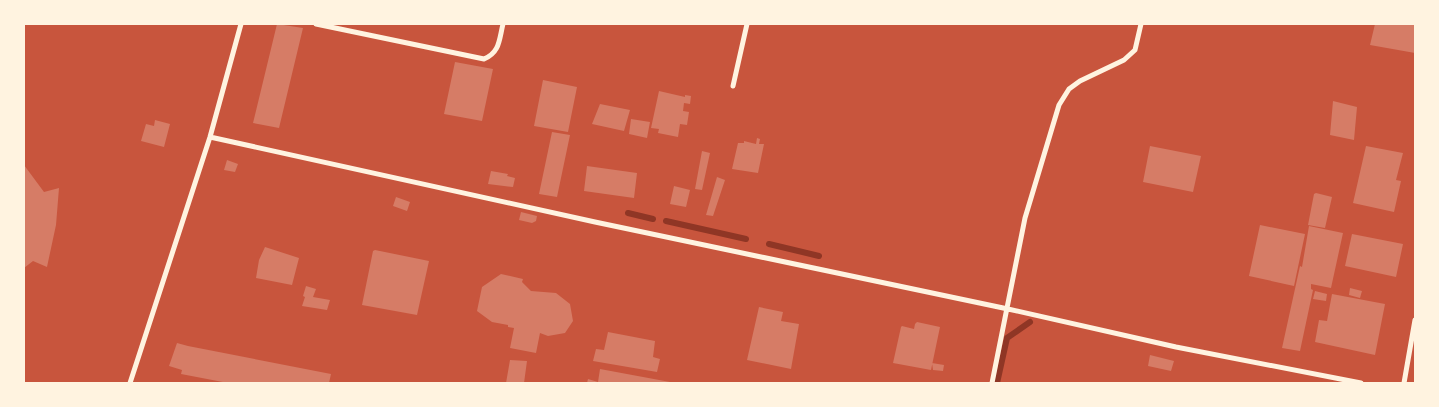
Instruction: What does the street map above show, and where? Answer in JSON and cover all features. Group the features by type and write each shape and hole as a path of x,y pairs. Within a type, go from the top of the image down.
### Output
{"street":[{"path":"130,383 210,137 241,24"},
{"path":"316,24 484,59 493,55 498,46 503,24"},
{"path":"734,86 747,24"},
{"path":"992,383 1025,218 1059,105 1069,89 1080,81 1124,60 1134,50 1140,24"},
{"path":"210,137 1176,347 1361,383"},
{"path":"1404,383 1415,320"}],"building":[{"path":"277,24 303,28 279,128 253,123"},
{"path":"1375,24 1415,24 1415,53 1370,45"},
{"path":"455,62 493,69 482,121 444,114"},
{"path":"543,80 577,87 568,132 534,126"},
{"path":"659,91 685,97 685,95 691,96 690,104 684,103 683,111 689,112 687,125 680,124 678,137 658,133 659,129 651,128"},
{"path":"1333,101 1357,107 1354,140 1330,135"},
{"path":"600,104 630,110 624,131 592,124"},
{"path":"631,119 650,122 647,138 629,134"},
{"path":"155,120 170,124 164,147 141,141 146,124 154,126"},
{"path":"552,132 570,135 557,197 539,194"},
{"path":"757,138 760,139 759,144 764,144 758,173 732,169 738,143 744,143 744,141 756,144"},
{"path":"1150,146 1201,156 1193,192 1143,182"},
{"path":"1366,146 1403,153 1396,180 1401,181 1394,212 1353,203"},
{"path":"702,151 710,153 702,190 695,189"},
{"path":"227,160 238,164 235,172 224,170"},
{"path":"24,165 44,192 59,188 56,225 47,267 33,261 24,268"},
{"path":"587,166 637,173 634,198 584,191"},
{"path":"491,171 508,174 507,176 515,178 513,187 488,184"},
{"path":"717,177 725,180 713,216 706,215"},
{"path":"674,186 690,190 686,207 670,204"},
{"path":"1314,194 1332,197 1325,228 1308,225"},
{"path":"396,197 410,202 407,211 393,206"},
{"path":"521,212 537,216 536,221 532,223 519,220"},
{"path":"1260,225 1305,234 1294,286 1249,276"},
{"path":"1309,226 1343,233 1331,288 1311,284 1311,289 1313,290 1300,351 1282,348 1300,266 1302,267"},
{"path":"1352,234 1403,244 1396,277 1345,266"},
{"path":"265,247 299,258 292,285 256,278 259,260"},
{"path":"373,251 429,261 417,315 362,305"},
{"path":"501,274 523,279 522,282 531,291 556,293 570,304 573,321 565,333 548,336 540,333 536,353 510,348 514,328 492,322 477,311 482,287"},
{"path":"306,286 316,289 313,297 330,300 327,310 302,306"},
{"path":"1350,288 1362,291 1360,298 1349,295"},
{"path":"1315,291 1327,294 1326,301 1313,299"},
{"path":"1332,294 1385,304 1375,355 1315,342 1319,320 1327,321"},
{"path":"759,307 783,312 781,321 799,324 791,369 747,360"},
{"path":"917,322 940,327 931,370 893,363 901,327 914,329"},
{"path":"608,332 655,341 653,357 660,359 657,372 593,361 596,349 604,350"},
{"path":"177,343 331,374 329,383 228,383 181,374 182,370 169,366"},
{"path":"1150,355 1174,361 1171,371 1148,366"},
{"path":"510,360 527,361 524,383 506,383"},
{"path":"932,363 944,365 943,371 933,370"},
{"path":"600,369 670,383 587,383 588,379 598,382"}],"waterway":[{"path":"628,213 653,219"},
{"path":"666,221 746,239"},
{"path":"769,244 819,256"},
{"path":"997,383 1007,338 1030,322"}]}
